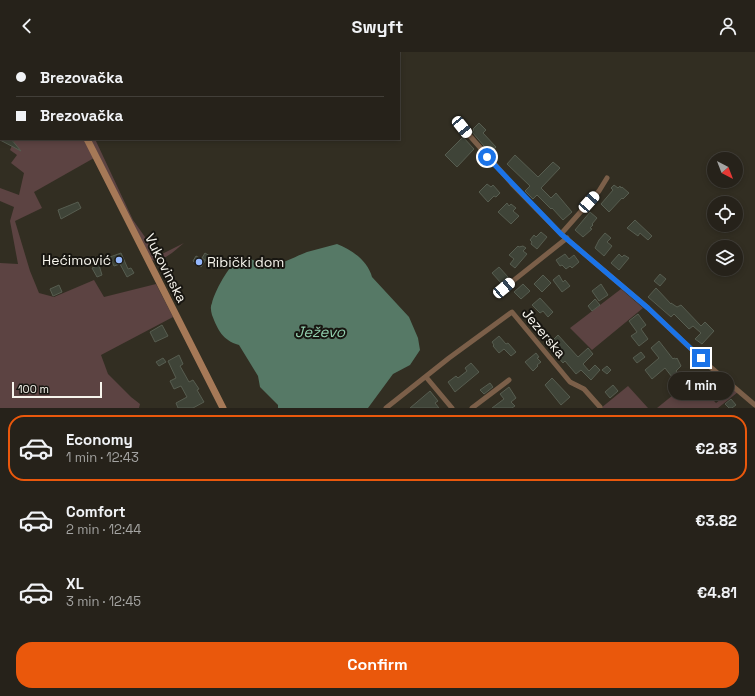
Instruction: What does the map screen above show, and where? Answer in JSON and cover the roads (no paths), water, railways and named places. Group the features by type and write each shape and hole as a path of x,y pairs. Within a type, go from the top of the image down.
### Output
{"main road":[{"name":"Vukovinska","path":"88,140 223,408"}],"street":[{"path":"462,127 513,185 561,234 648,308 708,365 755,405"},
{"path":"561,234 599,191 607,178"},
{"path":"504,288 567,238"},
{"name":"Jezerska","path":"386,408 426,376 512,312 570,382 584,389 600,407"},
{"path":"426,376 452,408"},
{"path":"472,408 509,380"}],"water":[{"name":"Ježevo","path":"337,244 353,252 363,261 372,277 409,317 418,338 420,350 410,365 393,374 368,408 278,408 278,405 260,387 258,376 239,345 228,340 221,334 212,315 211,306 213,298 231,267 239,260 248,259 264,265 273,265 307,252"}],"place":[{"name":"Hećimović","path":"119,260"},
{"name":"Ribički dom","path":"199,262"}]}
